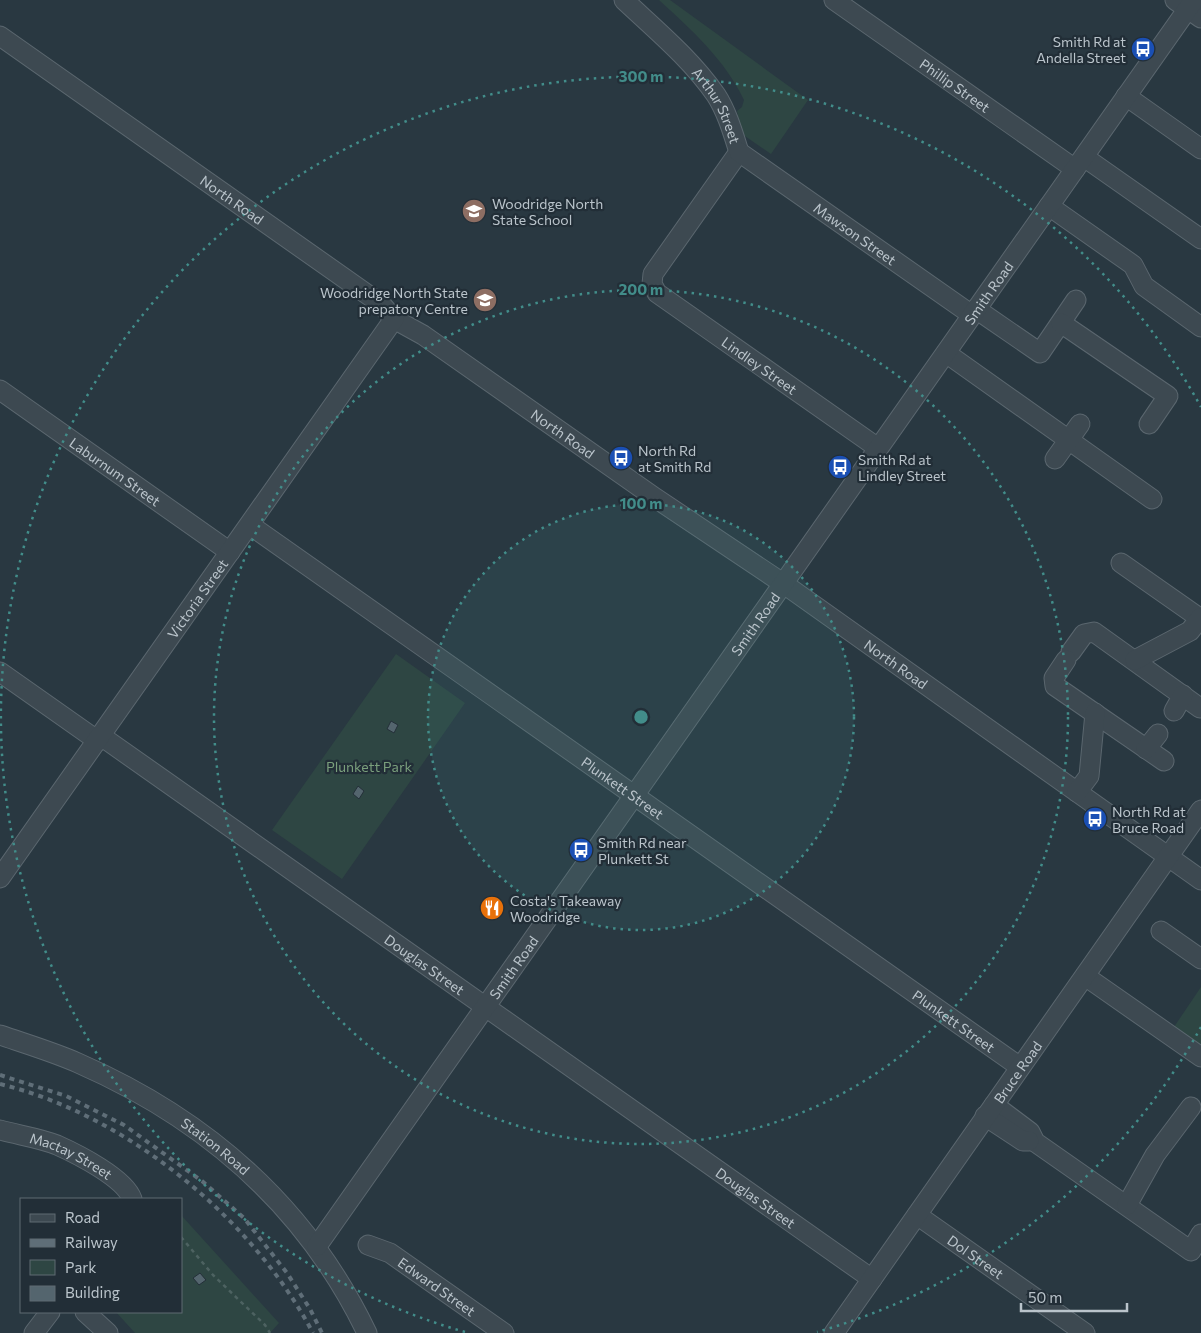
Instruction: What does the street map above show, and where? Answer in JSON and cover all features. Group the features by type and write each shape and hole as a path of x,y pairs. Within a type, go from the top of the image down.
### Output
{"street":[{"name":"Arthur Street","path":"624,0 679,52 716,96 730,123 739,152 653,274"},
{"name":"Phillip Street","path":"834,0 1079,163 1201,239"},
{"name":"Smith Road","path":"317,1246 1190,7"},
{"name":"North Road","path":"0,36 381,304 394,319 423,335 654,497 784,584 1201,880"},
{"path":"1126,96 1201,149"},
{"name":"Mawson Street","path":"739,152 974,312 1040,353 1061,322"},
{"path":"1049,206 1133,265 1144,286 1201,327"},
{"name":"Lindley Street","path":"653,274 652,284 657,293 878,448"},
{"path":"1076,300 1061,322 1168,396 1149,424"},
{"name":"Victoria Street","path":"0,878 394,319"},
{"path":"946,353 1152,499"},
{"name":"Laburnum Street","path":"0,390 230,552"},
{"path":"1056,459 1080,424"},
{"name":"Plunkett Street","path":"250,525 1020,1067"},
{"path":"1121,562 1200,619 1190,632 1135,660"},
{"path":"1164,761 1152,742 1095,714 1055,686 1054,678 1084,634 1094,632 1135,660 1178,703 1200,708"},
{"name":"Douglas Street","path":"0,672 99,738 487,1006 872,1278"},
{"path":"1077,792 1089,776 1095,714"},
{"name":"Bruce Road","path":"834,1333 1201,810"},
{"path":"1162,931 1201,959"},
{"path":"1085,976 1201,1057"},
{"name":"Station Road","path":"0,1035 78,1063 125,1086 204,1133 246,1169 282,1205 317,1246 367,1333"},
{"path":"1127,1204 1154,1156 1191,1107"},
{"path":"990,1110 1030,1132 1035,1142 1127,1204 1191,1251 1201,1234"},
{"name":"Mactay Street","path":"0,1130 55,1144 80,1156 109,1174 130,1193 132,1198"},
{"name":"Dol Street","path":"917,1215 1085,1333"},
{"name":"Edward Street","path":"368,1245 390,1253 504,1333"},
{"path":"34,1333 49,1313"},
{"path":"86,1313 108,1333"}],"path":[{"path":"182,1239 213,1275 265,1325 270,1333"}],"green space":[{"path":"659,0 670,0 808,100 771,154 742,134 737,111 742,107 744,100 727,72 707,46"},
{"name":"Plunkett Park","path":"396,654 465,703 342,879 272,830"},
{"path":"1201,987 1201,1049 1174,1027"},
{"path":"182,1216 279,1323 270,1333 135,1333 117,1313 182,1313"}],"building":[{"path":"391,721 398,725 394,733 387,729"},
{"path":"358,786 364,791 359,799 353,794"},
{"path":"200,1273 206,1280 199,1285 193,1278"}],"railway":[{"path":"0,1075 66,1096 124,1125 202,1181 244,1218 287,1273 310,1309 322,1333"},
{"path":"0,1084 47,1099 94,1120 139,1146 181,1177 221,1212 256,1250 287,1291 313,1333"}],"place":[{"name":"Smith Rd at Andella Street","path":"1143,49"},
{"name":"Woodridge North State School","path":"474,211"},
{"name":"Woodridge North State prepatory Centre","path":"485,300"},
{"name":"North Rd at Smith Rd","path":"621,458"},
{"name":"Smith Rd at Lindley Street","path":"840,467"},
{"name":"North Rd at Bruce Road","path":"1095,819"},
{"name":"Smith Rd near Plunkett St","path":"581,850"},
{"name":"Costa's Takeaway Woodridge","path":"492,908"}]}
